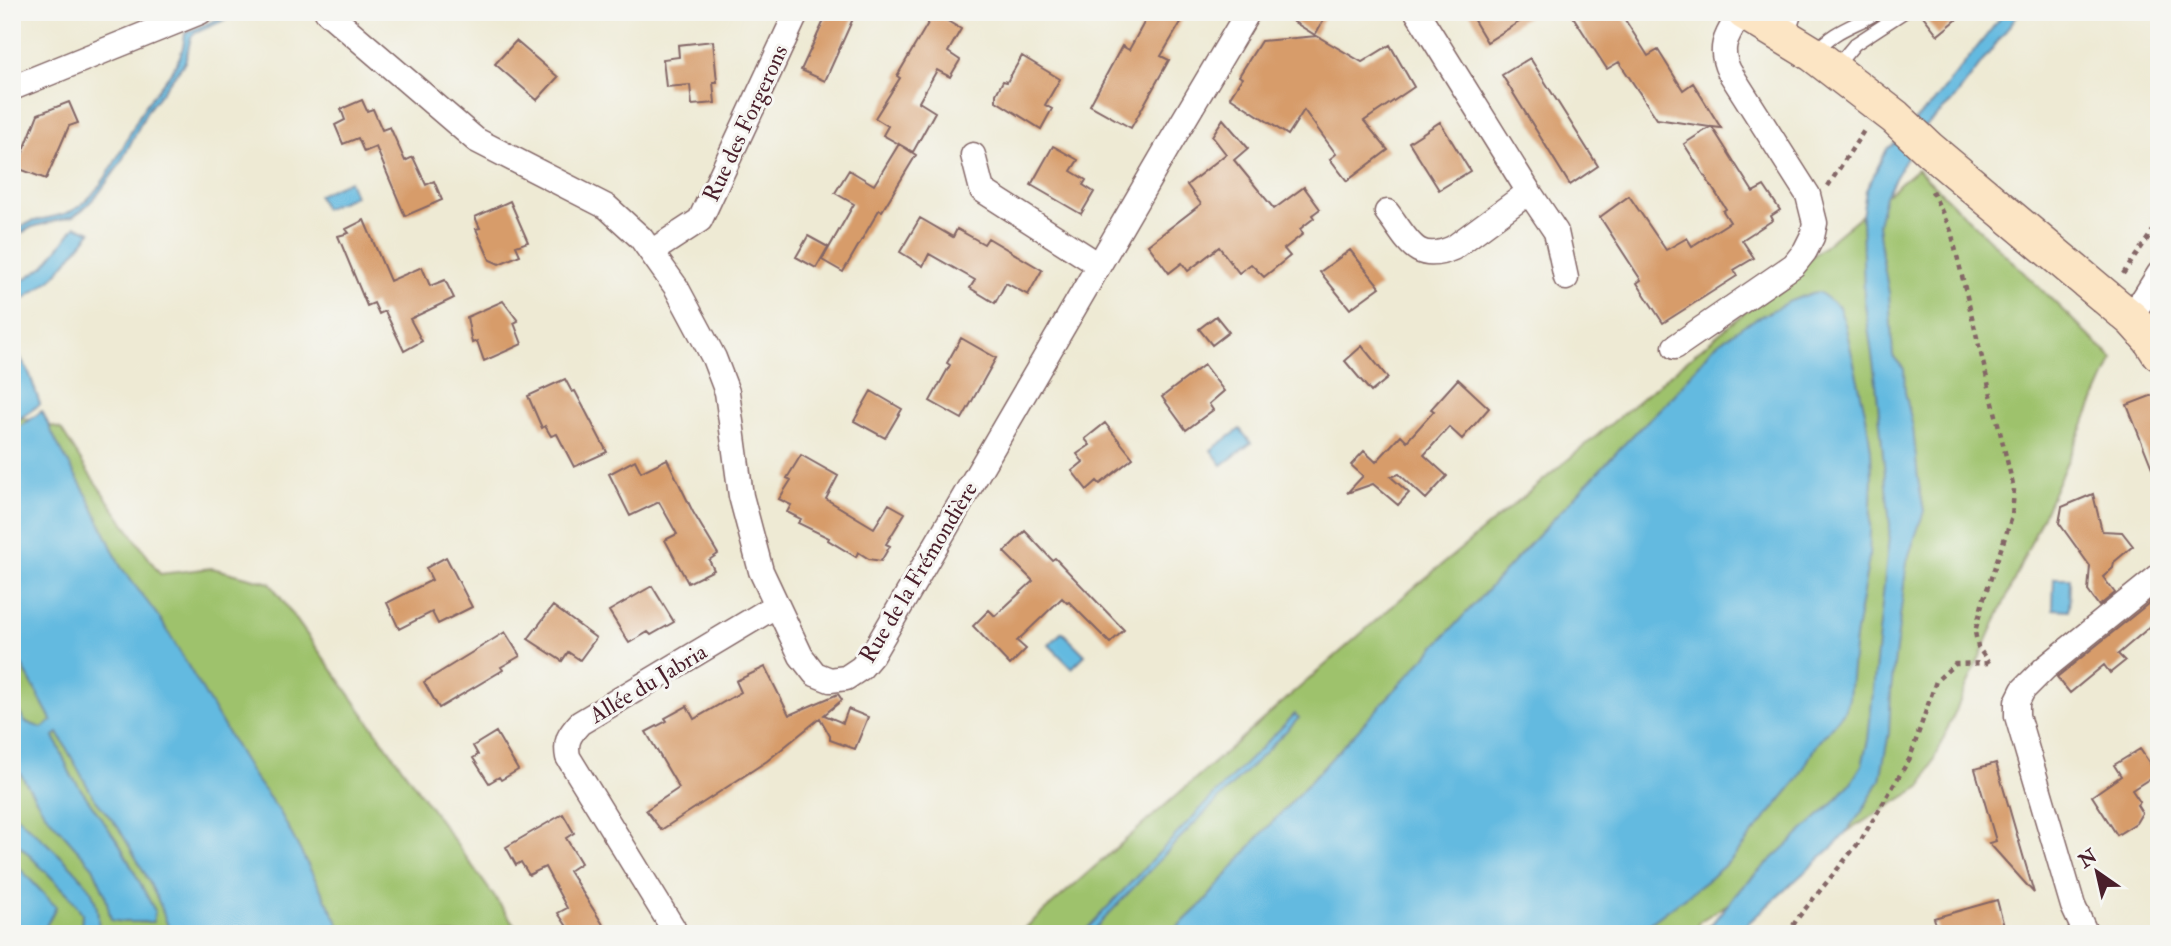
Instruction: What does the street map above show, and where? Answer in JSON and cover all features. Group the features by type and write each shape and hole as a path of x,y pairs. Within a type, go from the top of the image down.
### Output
{"main road":[{"path":"1742,12 1807,44 1931,165 2118,307 2150,339 2159,353"}],"street":[{"path":"12,88 200,12"},
{"name":"Rue de la Frémondière","path":"327,12 476,140 607,207 624,221 651,252 676,287 698,326 727,392 741,495 761,571 801,656 816,674 830,680 846,678 861,668 879,643 1248,12"},
{"name":"Rue des Forgerons","path":"651,252 700,220 797,12"},
{"path":"1417,12 1556,232 1566,278"},
{"path":"1675,347 1794,265 1812,237 1815,223 1808,195 1728,71 1723,58 1723,47 1742,12"},
{"path":"973,155 982,190 1099,265"},
{"path":"1387,212 1415,247 1426,254 1439,254 1453,248 1530,192"},
{"path":"2118,307 2144,298 2159,274"},
{"path":"2086,934 2073,906 2017,716 2017,702 2024,690 2045,668 2159,576"},
{"name":"Allée du Jabria","path":"673,928 568,757 566,745 569,734 580,723 777,605"}],"lane":[{"path":"1807,44 1878,12"},
{"path":"1807,44 1855,44 1904,12"}],"path":[{"path":"1808,195 1827,188 1883,120"},
{"path":"1788,934 1861,840 1910,758 1936,681 1955,664 1989,663 1979,647 1975,632 2012,517 2014,489 1951,232 1931,189 1931,165"},
{"path":"2118,307 2159,222"}],"green space":[{"path":"1917,169 2113,359 1922,786 1700,921 1695,934 1018,934 1404,596"},
{"path":"12,412 15,416 61,429 160,574 212,568 270,583 521,934 12,934"}],"water":[{"path":"234,12 242,12 191,37 185,62 147,111 120,164 98,194 73,216 32,227 12,238 12,232 29,223 66,213 88,199 114,163 142,111 175,66 180,57 185,33"},
{"path":"2005,12 2020,12 1951,103 1924,127 1885,196 1878,224 1889,293 1893,356 1904,369 1905,392 1913,427 1924,511 1907,561 1891,690 1889,733 1880,780 1861,813 1838,842 1736,934 1703,934 1743,886 1832,804 1862,765 1868,740 1890,526 1876,383 1864,298 1862,217 1866,190 1887,149 1898,141 1933,103"},
{"path":"349,181 355,196 324,209 318,195"},
{"path":"76,226 91,232 52,279 21,301 12,311 12,288 44,266"},
{"path":"1819,292 1839,307 1845,324 1871,450 1869,558 1855,638 1849,698 1844,712 1816,745 1798,779 1733,858 1636,934 1170,934 1205,901 1255,841 1540,533 1675,394 1713,347 1744,325 1788,302"},
{"path":"12,342 30,375 40,404 12,424"},
{"path":"42,411 88,497 121,567 161,620 253,776 280,812 344,934 171,934 143,870 118,827 94,798 58,733 54,736 71,775 120,845 155,911 153,922 111,920 105,894 93,867 44,812 18,770 12,765 12,698 25,722 42,728 52,721 12,647 12,433"},
{"path":"1240,429 1251,443 1222,465 1211,450"},
{"path":"2054,578 2070,578 2069,610 2053,609"},
{"path":"1062,632 1085,655 1072,668 1049,645"},
{"path":"1295,714 1299,718 1090,934 1082,934 1208,801"},
{"path":"12,812 69,864 88,886 96,904 98,934 81,934 82,913 69,895 12,838"},
{"path":"12,860 56,907 43,932 12,934"}],"building":[{"path":"828,12 856,12 825,81 801,70"},
{"path":"1150,12 1187,12 1161,56 1169,60 1131,128 1090,105 1122,46 1129,50"},
{"path":"1278,12 1328,12 1315,35"},
{"path":"1469,12 1535,12 1487,42"},
{"path":"1570,12 1620,12 1648,56 1658,50 1683,90 1693,83 1721,128 1712,127 1753,192 1764,186 1780,210 1771,216 1773,220 1742,240 1754,258 1734,270 1737,276 1663,323 1637,283 1641,280 1600,217 1629,196 1666,250 1687,238 1692,246 1730,222 1723,211 1726,209 1684,144 1710,127 1657,119 1619,62 1607,69"},
{"path":"1920,12 1966,12 1938,35"},
{"path":"934,13 961,29 948,52 960,60 950,77 937,70 919,102 935,112 913,152 883,135 888,126 875,118 900,78 897,76"},
{"path":"1317,36 1362,62 1390,45 1414,87 1364,121 1388,150 1347,181 1330,159 1336,154 1304,110 1288,135 1230,97 1242,78 1239,76 1261,41"},
{"path":"516,41 558,77 537,100 495,64"},
{"path":"713,41 717,82 713,82 715,103 692,105 690,85 666,87 663,59 679,57 678,45"},
{"path":"1022,56 1060,79 1045,105 1052,109 1041,129 996,101 996,94 1003,81 1007,82"},
{"path":"1530,58 1598,166 1570,185 1502,75"},
{"path":"362,100 367,111 373,109 382,130 390,127 405,161 413,157 426,185 434,181 442,200 405,216 376,147 364,152 358,138 343,144 335,125 345,120 341,109"},
{"path":"69,102 78,123 69,126 46,179 17,168 38,114"},
{"path":"1223,119 1248,148 1234,160 1274,209 1304,187 1320,209 1312,215 1314,218 1300,229 1303,234 1284,249 1290,256 1264,277 1251,264 1239,273 1219,247 1188,271 1182,263 1169,273 1148,245 1201,204 1187,185 1226,154 1212,136"},
{"path":"1440,122 1470,171 1439,190 1409,142"},
{"path":"899,144 916,155 882,211 879,210 843,272 822,260 854,204 835,193 849,170 874,185"},
{"path":"1053,146 1078,160 1071,171 1086,180 1083,185 1094,192 1081,214 1031,185"},
{"path":"510,201 528,242 516,246 520,255 499,264 490,260 476,229 480,228 475,217"},
{"path":"920,218 953,237 957,229 984,244 988,238 1042,270 1028,295 1006,283 995,303 970,288 975,280 929,254 923,266 900,252"},
{"path":"364,220 390,281 422,267 430,286 445,280 454,298 410,319 422,341 404,351 385,311 379,314 374,303 367,306 338,236 349,233 346,229"},
{"path":"808,236 828,247 816,268 796,257"},
{"path":"1350,250 1380,287 1350,309 1320,272"},
{"path":"503,301 518,321 514,323 522,344 484,361 477,341 472,343 467,317"},
{"path":"1216,316 1229,332 1212,345 1199,329"},
{"path":"961,338 996,358 962,419 930,401"},
{"path":"1362,346 1388,378 1371,392 1345,361"},
{"path":"1204,365 1224,391 1209,404 1213,410 1186,430 1162,397"},
{"path":"565,379 572,392 575,391 607,452 574,467 557,434 551,436 545,426 542,428 528,396"},
{"path":"1458,379 1489,408 1462,439 1449,427 1424,455 1447,476 1426,499 1399,474 1391,477 1409,493 1398,505 1373,484 1347,493 1363,476 1351,465 1364,451 1376,462 1401,435 1407,441"},
{"path":"871,391 902,409 885,438 854,421"},
{"path":"2153,395 2159,408 2158,483 2127,405"},
{"path":"1105,423 1133,458 1100,484 1097,481 1087,490 1072,471 1083,462 1077,454 1090,445 1085,439"},
{"path":"801,455 838,476 826,499 874,528 889,504 905,513 886,544 890,546 881,561 869,559 858,552 856,557 828,540 829,538 798,523 801,519 787,512 791,505 779,499 791,480 787,478"},
{"path":"667,459 693,512 718,554 709,560 714,570 688,583 665,540 677,534 659,502 630,516 609,474 635,460 641,472"},
{"path":"2093,494 2102,531 2122,532 2133,546 2114,562 2113,568 2103,577 2115,593 2099,606 2088,591 2090,566 2059,523 2062,507"},
{"path":"1025,531 1052,560 1055,558 1124,630 1110,643 1062,598 1017,641 1026,649 1010,665 973,626 989,610 995,616 1033,581 1004,552"},
{"path":"446,557 472,607 438,624 432,612 399,629 387,603 432,580 426,568"},
{"path":"652,586 674,622 629,643 609,611"},
{"path":"2159,595 2159,619 2118,654 2125,661 2110,673 2104,665 2070,693 2057,677"},
{"path":"553,606 596,638 580,660 568,652 562,661 528,639"},
{"path":"505,632 520,656 501,667 503,670 439,708 424,682"},
{"path":"765,667 789,715 838,694 842,700 824,715 843,723 848,709 868,717 855,749 830,740 820,718 767,761 661,830 646,810 679,788 646,732 687,706 694,719 741,692 736,681"},
{"path":"496,732 518,770 501,780 499,777 489,783 473,758 478,755 473,746"},
{"path":"2140,749 2157,774 2132,790 2140,802 2137,805 2142,813 2136,823 2117,835 2092,796 2121,776 2114,765"},
{"path":"1996,763 2034,893 1989,843 1996,841 1975,769"},
{"path":"563,814 574,833 566,838 581,863 569,871 609,934 572,934 558,913 567,908 545,867 529,875 521,862 516,865 506,847"},
{"path":"1997,900 2006,934 1939,934 1934,918"}]}
